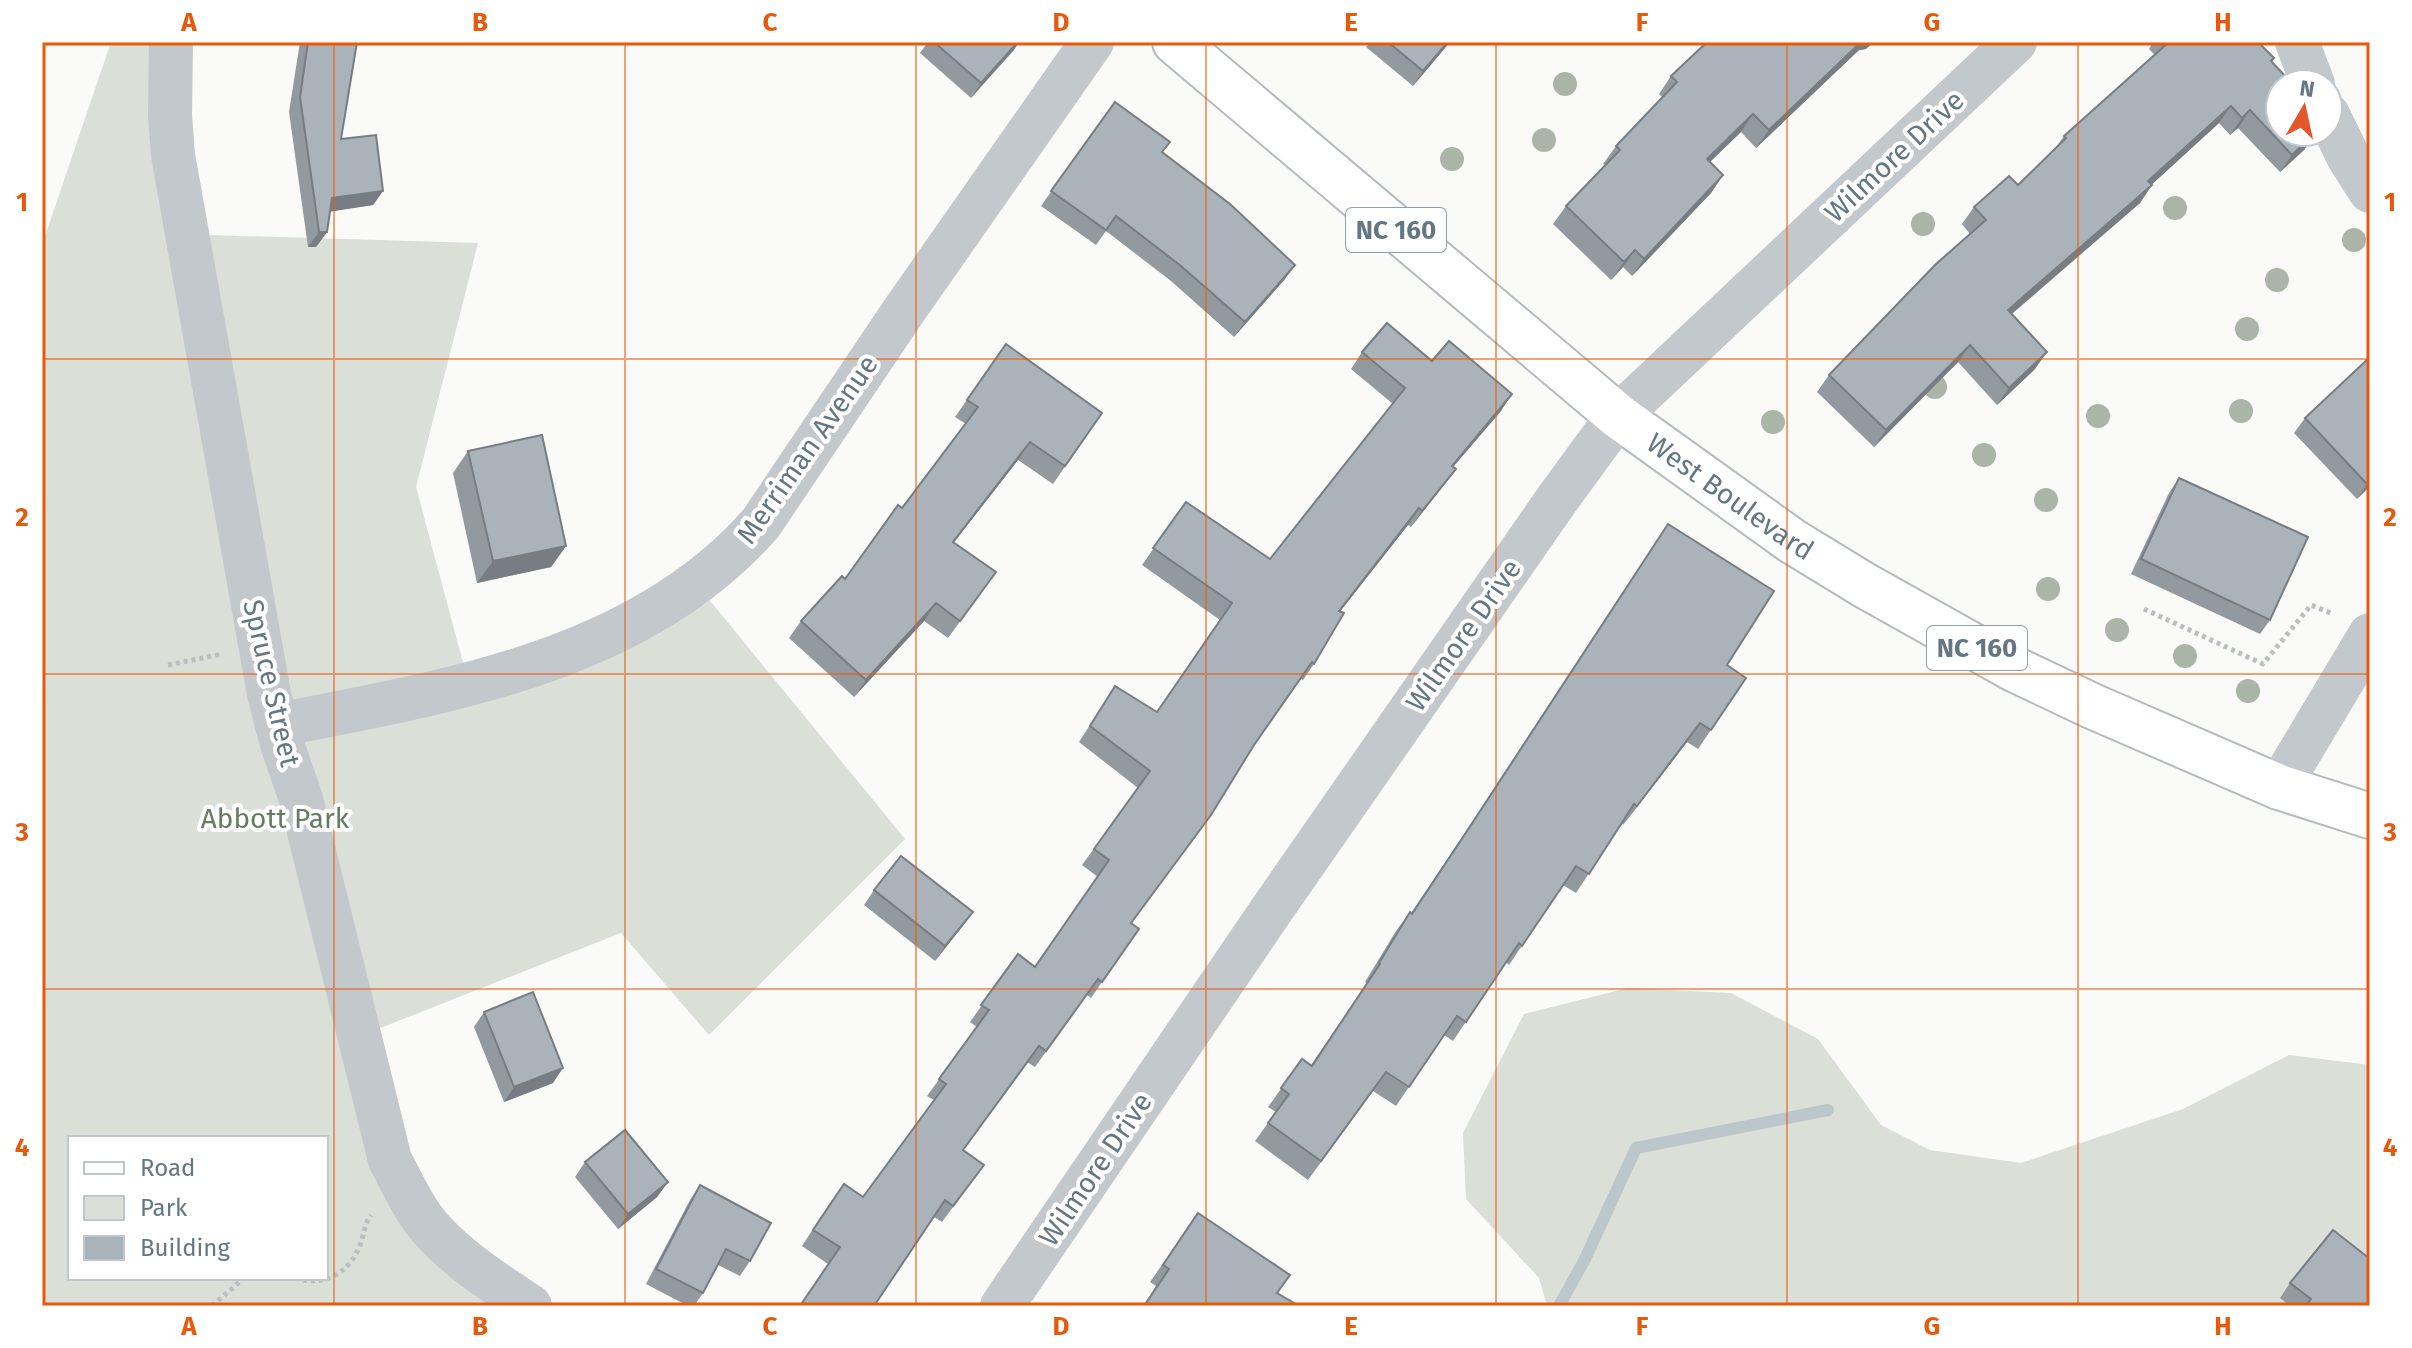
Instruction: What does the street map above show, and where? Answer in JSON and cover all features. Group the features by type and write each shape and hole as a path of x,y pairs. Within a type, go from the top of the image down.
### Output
{"main road":[{"name":"West Boulevard","path":"1175,42 1618,416 1792,541 1864,585 2040,681 2279,787 2370,816"}],"street":[{"name":"Spruce Street","path":"171,42 173,155 263,663 277,725 301,799 390,1160 431,1229 470,1266 530,1306"},
{"name":"Merriman Avenue","path":"277,725 476,682 548,662 624,628 695,584 741,545 761,523 895,324 1092,42"},
{"name":"Wilmore Drive","path":"1002,1306 1268,915 1618,416 2015,42"},
{"path":"2297,42 2307,68"},
{"path":"2344,148 2370,191"},
{"path":"2279,787 2357,627"},
{"name":"Merriman Avenue","path":"301,799 302,761 307,739 329,717 353,710"}],"path":[{"path":"2144,609 2263,664 2311,605 2357,627"},
{"path":"168,665 233,652"},
{"path":"328,1280 350,1264 368,1218 379,1207"},
{"path":"212,1306 242,1280"},
{"path":"303,1280 314,1283 326,1280"}],"green space":[{"name":"Abbott Park","path":"111,42 162,42 176,234 478,243 416,487 472,696 707,597 905,839 709,1035 621,933 345,1042 376,1169 507,1306 42,1306 42,245"},
{"path":"1628,988 1731,993 1818,1039 1881,1125 1930,1150 2021,1163 2183,1109 2289,1055 2370,1065 2370,1306 1547,1306 1539,1278 1466,1199 1463,1133 1524,1014"}],"building":[{"path":"308,42 357,42 341,139 376,135 383,191 332,198 327,232 319,232 300,97"},
{"path":"934,42 1018,42 981,83"},
{"path":"1388,42 1448,42 1423,71"},
{"path":"1707,42 1861,42 1769,130 1753,114 1707,159 1723,175 1644,259 1635,250 1624,262 1566,206 1620,150 1616,146 1677,82 1671,76"},
{"path":"2169,42 2258,42 2274,58 2271,61 2278,68 2264,68 2264,125 2250,110 2242,118 2231,106 2148,181 2152,185 2008,310 2047,352 2009,388 1970,345 1886,430 1829,375 1936,264 1986,220 1974,207 2009,176 2018,185 2066,138 2064,136"},
{"path":"1115,102 1170,142 1162,152 1230,204 1295,265 1245,322 1181,266 1116,216 1106,230 1051,191"},
{"path":"2285,148 2299,148 2292,155"},
{"path":"1387,323 1432,361 1449,341 1512,394 1452,466 1456,469 1422,511 1419,508 1339,611 1344,613 1314,664 1312,662 1254,745 1211,815 1131,923 1139,929 1102,982 1098,979 1046,1051 1039,1046 963,1150 984,1165 953,1206 945,1200 874,1306 800,1306 840,1247 813,1230 844,1184 863,1197 946,1084 939,1079 989,1010 981,1005 1018,954 1035,967 1109,860 1094,849 1150,771 1090,726 1115,686 1157,712 1232,603 1153,548 1186,502 1270,559 1405,388 1362,352"},
{"path":"1006,344 1102,413 1065,466 1030,442 953,542 996,572 960,621 936,603 866,680 801,621 842,576 845,579 898,505 902,508 978,407 967,400"},
{"path":"2370,357 2370,481 2367,484 2305,418"},
{"path":"542,435 566,546 493,561 468,451"},
{"path":"2179,478 2308,537 2270,620 2141,559"},
{"path":"1668,524 1774,591 1727,665 1746,678 1711,730 1700,723 1637,806 1634,804 1589,874 1576,866 1466,1022 1457,1016 1409,1087 1386,1072 1321,1161 1268,1123 1289,1094 1281,1088 1302,1059 1312,1066 1380,964 1410,912 1412,914"},
{"path":"901,856 973,912 945,946 874,890"},
{"path":"533,992 563,1068 514,1087 484,1012"},
{"path":"625,1130 668,1182 628,1214 585,1162"},
{"path":"700,1185 771,1223 750,1261 726,1249 703,1293 656,1269"},
{"path":"1198,1213 1290,1275 1277,1293 1299,1306 1144,1306 1169,1269 1163,1265"},
{"path":"2333,1230 2370,1259 2370,1306 2306,1306 2311,1299 2290,1283"}],"waterway":[{"path":"1559,1306 1585,1259 1636,1148 1828,1110"}]}
